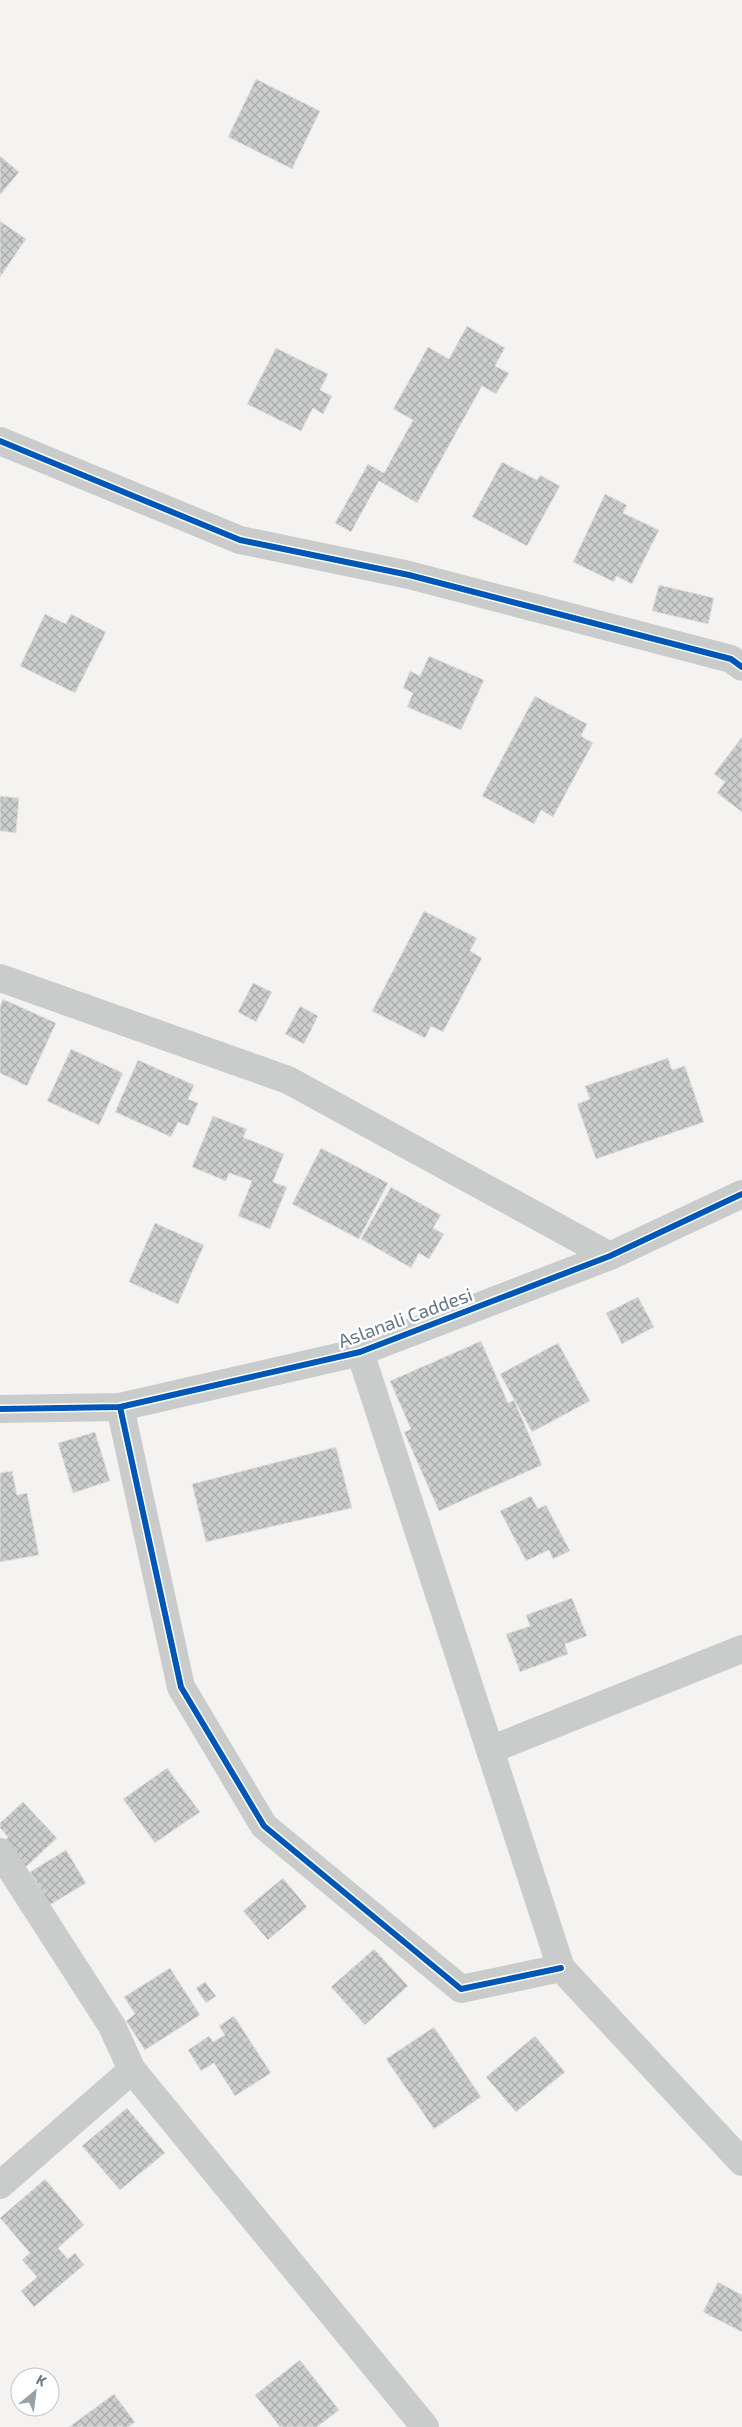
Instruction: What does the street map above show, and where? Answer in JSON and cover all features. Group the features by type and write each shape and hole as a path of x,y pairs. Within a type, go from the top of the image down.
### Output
{"street":[{"path":"0,441 240,540 418,578 731,659 742,667"},
{"path":"0,978 288,1080 610,1256"},
{"name":"Aslanali Caddesi","path":"0,1409 120,1407 360,1352 610,1256 742,1194"},
{"path":"360,1352 561,1968 742,2162"},
{"path":"120,1407 181,1687 264,1826 461,1989 561,1968"},
{"path":"490,1750 742,1649"},
{"path":"0,1852 112,2026 132,2070 425,2427"},
{"path":"0,2185 132,2070"}],"building":[{"path":"256,79 320,111 292,169 228,137"},
{"path":"0,156 19,172 0,195"},
{"path":"0,221 26,239 0,277"},
{"path":"467,326 505,348 495,366 509,373 496,394 482,386 417,503 379,481 351,532 335,523 368,464 384,473 413,420 393,409 428,347 449,359"},
{"path":"276,348 328,374 320,390 332,396 323,414 313,408 301,431 247,404"},
{"path":"502,462 537,480 540,475 560,486 527,546 472,517"},
{"path":"605,494 627,505 623,513 659,530 632,584 616,576 614,582 573,562"},
{"path":"659,585 714,598 708,624 652,611"},
{"path":"45,614 66,624 71,614 106,632 75,693 20,666"},
{"path":"429,656 484,680 461,730 407,707 413,693 403,688 410,671 420,676"},
{"path":"535,696 587,724 581,736 593,743 553,817 541,810 534,824 482,796"},
{"path":"742,737 742,812 717,793 725,782 714,774"},
{"path":"0,796 19,798 16,833 0,831"},
{"path":"424,911 477,938 470,951 482,958 443,1032 431,1026 425,1038 372,1011"},
{"path":"253,983 272,992 256,1022 238,1012"},
{"path":"3,999 56,1023 27,1086 0,1073 0,1006"},
{"path":"300,1006 318,1016 304,1044 285,1034"},
{"path":"71,1049 123,1073 99,1125 47,1101"},
{"path":"668,1058 672,1070 685,1066 704,1122 596,1159 577,1104 590,1099 585,1086"},
{"path":"138,1060 194,1085 188,1099 198,1103 188,1126 178,1122 171,1137 115,1112"},
{"path":"213,1116 247,1129 243,1137 284,1154 273,1182 287,1187 270,1229 238,1216 252,1181 229,1173 226,1181 192,1167"},
{"path":"321,1148 388,1183 359,1239 292,1204"},
{"path":"391,1187 441,1215 433,1228 444,1234 429,1259 419,1253 411,1268 361,1239"},
{"path":"155,1223 204,1245 178,1304 129,1282"},
{"path":"638,1297 654,1327 622,1344 606,1313"},
{"path":"481,1341 508,1403 514,1400 542,1465 439,1511 404,1432 411,1429 390,1381"},
{"path":"558,1343 590,1401 532,1432 500,1374"},
{"path":"95,1432 110,1481 73,1493 58,1443"},
{"path":"336,1447 352,1508 206,1542 192,1484"},
{"path":"12,1471 17,1495 27,1493 39,1555 0,1562 0,1473"},
{"path":"531,1496 538,1509 546,1505 570,1551 553,1559 549,1550 526,1561 500,1511"},
{"path":"572,1598 587,1636 565,1644 568,1654 520,1672 506,1634 530,1626 526,1615"},
{"path":"167,1768 200,1812 155,1843 123,1799"},
{"path":"23,1802 57,1838 26,1867 3,1842 8,1837 0,1828 0,1823"},
{"path":"66,1850 86,1883 50,1905 30,1872"},
{"path":"283,1878 307,1907 268,1940 243,1911"},
{"path":"374,1949 408,1986 365,2025 331,1987"},
{"path":"170,1968 200,2015 145,2050 126,2021 135,2014 124,1997"},
{"path":"205,1982 216,1996 206,2003 196,1988"},
{"path":"234,2016 271,2073 235,2096 214,2063 201,2071 188,2050 209,2036 213,2042 225,2035 219,2026"},
{"path":"434,2027 481,2097 434,2129 386,2059"},
{"path":"535,2036 565,2072 516,2112 486,2077"},
{"path":"127,2108 165,2153 120,2190 82,2146"},
{"path":"45,2179 84,2225 58,2248 68,2259 75,2253 84,2265 34,2307 21,2291 37,2277 22,2260 30,2253 0,2218"},
{"path":"718,2282 742,2295 742,2332 703,2312"},
{"path":"300,2360 339,2410 317,2427 280,2427 255,2395"},
{"path":"114,2394 135,2422 128,2427 69,2427"}],"cycle path":[{"path":"0,441 240,540 409,575 731,659 742,667"},
{"path":"0,1409 120,1407 360,1352 610,1256 742,1194"},
{"path":"120,1407 181,1687 264,1826 461,1989 561,1968"}]}
